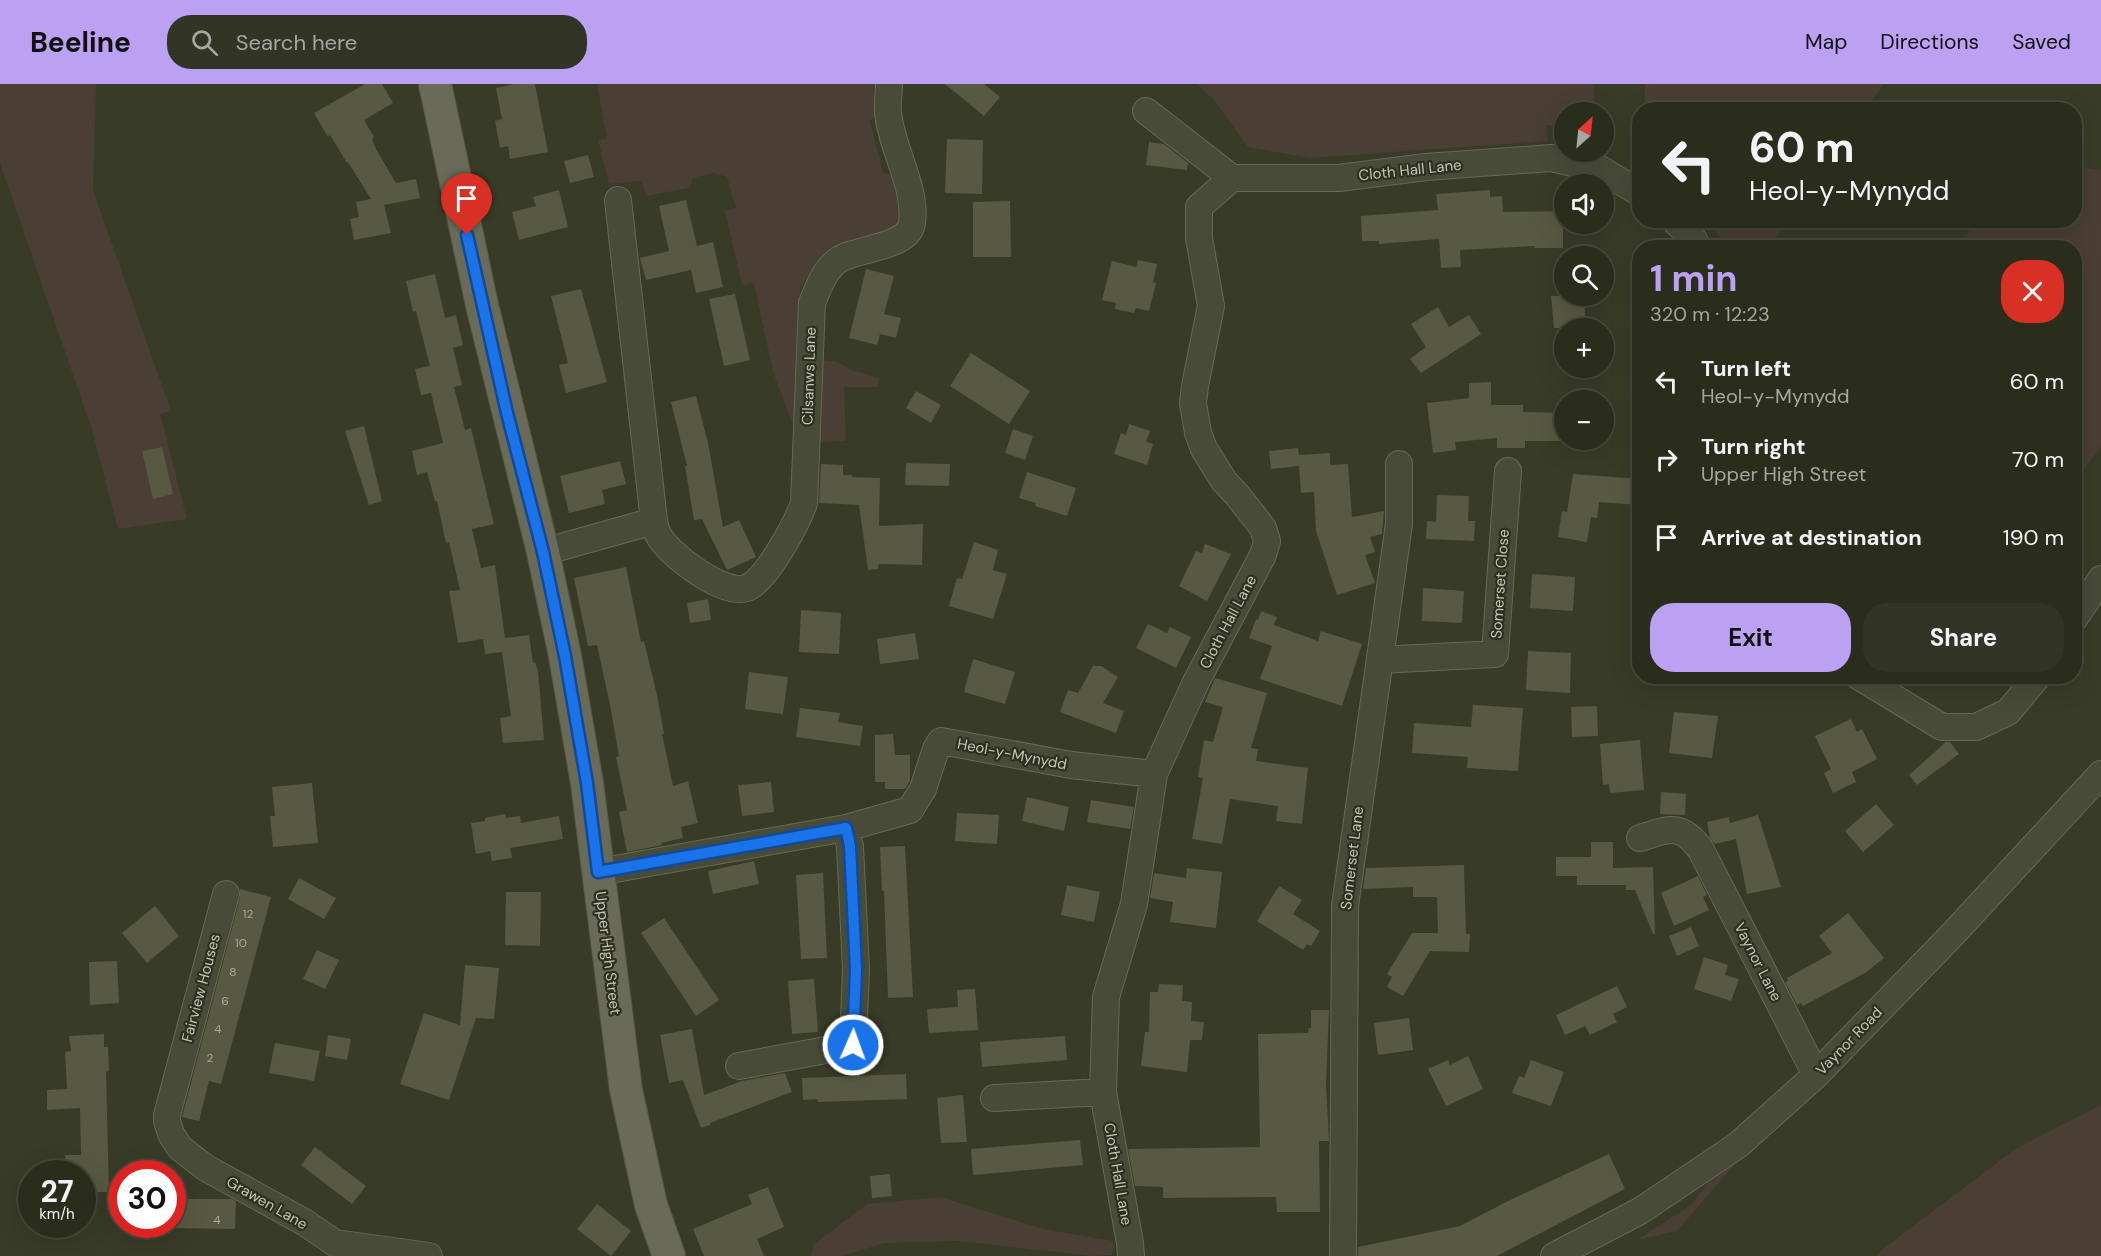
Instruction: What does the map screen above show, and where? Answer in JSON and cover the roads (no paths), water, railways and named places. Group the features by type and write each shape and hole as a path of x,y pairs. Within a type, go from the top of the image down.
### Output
{"main road":[{"name":"Upper High Street","path":"435,84 482,305 543,552 565,656 587,783 626,1090 651,1205 669,1256"}],"street":[{"name":"Cilsanws Lane","path":"618,200 654,521 658,535 671,550 710,579 739,590 750,587 792,531 804,503 812,303 828,270 839,259 892,243 904,237 912,227 913,208 888,113 889,84"},
{"path":"1146,111 1232,178"},
{"name":"Cloth Hall Lane","path":"1131,1256 1103,1092 1106,997 1134,904 1154,774 1196,682 1263,555 1267,541 1263,528 1224,481 1204,449 1198,434 1193,403 1211,306 1199,238 1199,207 1232,178 1339,178 1426,167 1551,158 1600,169 1632,188"},
{"path":"1682,228 1694,240"},
{"name":"Somerset Lane","path":"1343,1256 1345,906 1399,524 1398,464"},
{"name":"Somerset Close","path":"1380,660 1495,654 1508,471"},
{"path":"543,552 654,521"},
{"path":"2082,607 2101,579"},
{"path":"1871,684 1942,727 1976,727 2008,712 2031,684"},
{"name":"Heol-y-Mynydd","path":"598,872 846,828 909,810 922,789 941,741 1071,765 1154,774"},
{"name":"Vaynor Road","path":"1554,1256 1640,1211 1738,1145 1816,1075 1952,935 2101,774"},
{"path":"739,1066 853,1045 856,969 850,846 846,828"},
{"name":"Vaynor Lane","path":"1640,838 1670,829 1692,837 1701,850 1816,1075"},
{"name":"Fairview Houses","path":"176,1082 226,894"},
{"name":"Grawen Lane","path":"176,1082 167,1121 171,1134 180,1148 206,1168 304,1222 335,1243 429,1256"},
{"path":"994,1098 1103,1092"}]}
